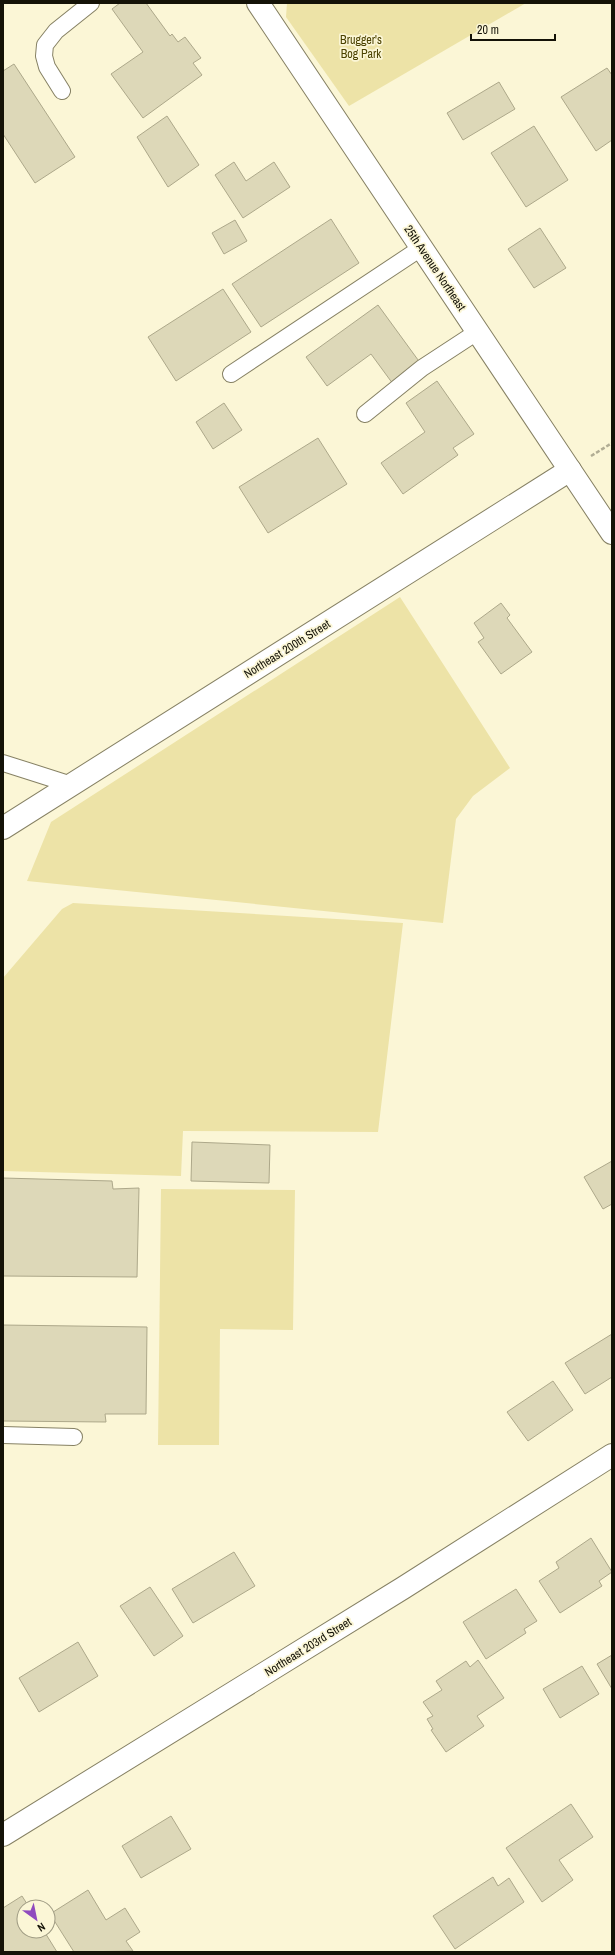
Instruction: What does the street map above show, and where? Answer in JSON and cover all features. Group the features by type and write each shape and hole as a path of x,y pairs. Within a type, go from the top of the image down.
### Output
{"street":[{"name":"25th Avenue Northeast","path":"258,3 612,533"},
{"name":"Northeast 200th Street","path":"3,828 570,470"},
{"name":"Northeast 203rd Street","path":"3,1835 403,1588 612,1455"}],"lane":[{"path":"62,91 47,68 44,56 45,45 60,27 91,3"},
{"path":"231,374 421,248"},
{"path":"365,414 422,368 477,332"},
{"path":"3,764 72,785"},
{"path":"3,1435 74,1437"}],"green space":[{"name":"Brugger's Bog Park","path":"287,3 526,3 349,106 286,17"},
{"path":"400,597 510,768 473,796 456,819 443,923 27,881 51,822"},
{"path":"73,903 403,923 378,1132 183,1131 181,1176 3,1171 3,978 62,909"},
{"path":"161,1189 295,1190 293,1330 220,1329 219,1445 158,1445"}],"building":[{"path":"120,3 146,3 170,36 172,34 178,42 185,37 201,58 193,63 202,75 143,118 111,74 143,52 112,9"},
{"path":"14,64 75,157 35,183 3,134 3,71"},
{"path":"607,68 612,75 612,140 596,151 561,97"},
{"path":"499,82 515,109 463,140 447,113"},
{"path":"167,116 199,165 168,187 137,137"},
{"path":"534,126 568,180 526,207 491,153"},
{"path":"234,162 246,181 274,162 290,187 243,218 215,175"},
{"path":"331,219 359,263 261,327 232,284"},
{"path":"235,220 247,241 224,254 212,233"},
{"path":"540,228 566,268 534,288 508,249"},
{"path":"223,289 251,332 176,381 148,337"},
{"path":"378,305 421,364 393,384 371,354 327,386 306,357"},
{"path":"437,381 474,434 453,448 458,455 403,494 381,463 425,432 406,403"},
{"path":"224,403 242,430 213,449 196,422"},
{"path":"318,438 347,484 268,533 239,487"},
{"path":"501,603 510,615 507,618 532,652 501,674 478,642 484,638 474,623"},
{"path":"192,1142 270,1145 269,1183 191,1181"},
{"path":"612,1161 612,1204 603,1209 584,1177"},
{"path":"3,1178 112,1181 113,1189 139,1188 137,1277 3,1276"},
{"path":"3,1325 147,1327 146,1414 105,1414 106,1422 3,1421"},
{"path":"612,1334 612,1377 585,1394 565,1363"},
{"path":"553,1381 573,1410 528,1441 507,1412"},
{"path":"591,1538 612,1572 599,1581 602,1586 560,1613 539,1581 559,1568 556,1562"},
{"path":"234,1552 255,1586 193,1623 172,1589"},
{"path":"150,1587 183,1636 154,1656 120,1606"},
{"path":"516,1589 537,1621 524,1629 526,1633 486,1659 463,1622"},
{"path":"78,1642 98,1676 39,1712 19,1678"},
{"path":"612,1655 612,1689 597,1664"},
{"path":"478,1660 504,1698 477,1716 484,1726 446,1752 431,1730 433,1729 427,1719 433,1716 423,1702 442,1690 436,1681 466,1661 470,1667"},
{"path":"582,1666 599,1694 560,1718 543,1689"},
{"path":"571,1804 593,1837 559,1860 573,1880 542,1902 506,1848"},
{"path":"171,1816 191,1849 141,1878 122,1846"},
{"path":"493,1877 498,1886 509,1878 524,1902 455,1949 433,1916"},
{"path":"88,1890 106,1920 125,1908 140,1932 126,1941 133,1951 74,1952 56,1924 56,1910"},
{"path":"16,1900 16,1939 49,1939 57,1952 3,1952 3,1908"}]}
